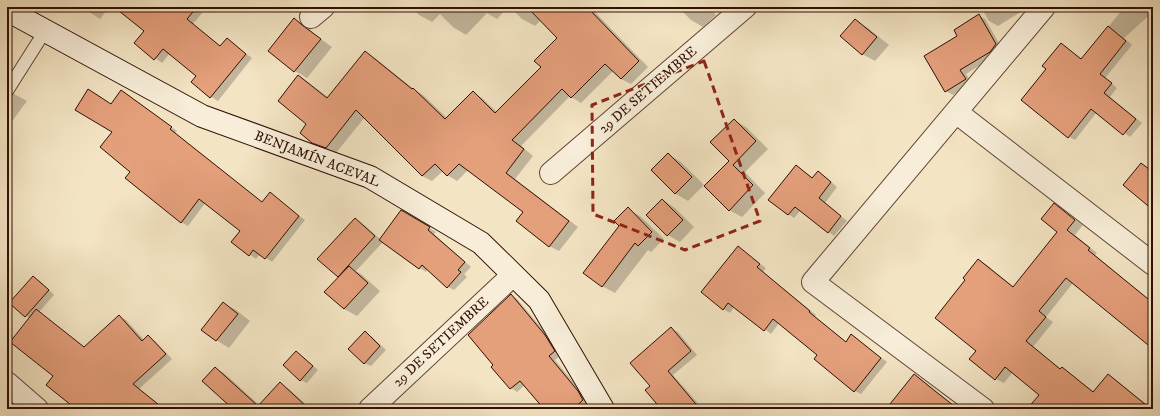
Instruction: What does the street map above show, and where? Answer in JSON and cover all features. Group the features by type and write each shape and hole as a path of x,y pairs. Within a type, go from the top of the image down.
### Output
{"street":[{"name":"29 DE SETIEMBRE","path":"551,173 745,7"},
{"path":"983,409 813,282 1044,7"},
{"name":"BENJAMÍN ACEVAL","path":"7,10 202,116 370,177 481,244 539,300 603,409"},
{"path":"956,112 1153,264"},
{"name":"29 DE SETIEMBRE","path":"370,409 513,275"},
{"path":"7,383 37,409"}],"lane":[{"path":"7,91 45,31"}],"highlighted area":[{"path":"704,61 760,221 685,250 593,214 592,105"}],"building":[{"path":"114,7 197,7 187,19 220,46 227,38 246,54 210,98 191,82 196,76 163,49 154,60 134,43 144,31"},
{"path":"527,7 587,7 639,61 621,79 605,64 571,98 562,89 512,140 524,149 506,173 569,221 549,247 516,221 523,212 459,164 447,176 435,164 422,176 356,110 326,148 312,143 300,133 306,124 278,101 298,75 327,98 365,51 412,89 413,88 445,119 473,91 495,113 541,67 534,61 557,38"},
{"path":"979,14 996,44 990,52 960,70 966,79 945,92 924,56 957,36 954,30"},
{"path":"294,18 321,39 294,72 268,51"},
{"path":"855,19 877,37 862,55 840,36"},
{"path":"1108,26 1126,41 1100,74 1112,83 1104,93 1136,119 1123,135 1091,109 1068,138 1021,100 1046,69 1042,66 1061,43 1081,59"},
{"path":"88,89 111,104 121,90 172,127 170,129 262,202 270,192 299,216 265,259 253,250 249,256 231,242 240,231 199,199 181,223 125,178 130,172 100,147 112,132 75,110"},
{"path":"734,119 756,141 733,165 753,185 729,211 704,186 729,161 710,142"},
{"path":"668,153 692,177 675,194 651,170"},
{"path":"1141,163 1153,172 1153,210 1123,185"},
{"path":"796,165 812,178 818,171 831,182 819,198 841,216 828,233 795,207 788,215 768,200"},
{"path":"662,199 683,220 667,236 646,215"},
{"path":"1054,203 1075,220 1067,230 1090,248 1088,250 1153,303 1153,349 1066,278 1039,311 1046,317 1026,341 1060,369 1062,367 1093,392 1108,374 1151,409 1027,409 1039,395 1005,367 995,380 969,359 976,351 935,318 965,280 963,278 978,259 1013,287 1057,232 1041,219"},
{"path":"628,207 652,232 638,246 635,243 602,287 583,273 619,226 614,221"},
{"path":"401,210 430,227 428,230 465,262 458,270 461,272 447,288 422,265 419,269 379,240"},
{"path":"355,218 375,236 338,277 317,259"},
{"path":"738,246 760,264 757,267 846,342 851,334 881,358 854,392 814,359 817,355 773,319 764,331 728,303 723,310 701,292"},
{"path":"349,266 368,283 344,309 324,292"},
{"path":"33,276 49,290 25,317 9,303"},
{"path":"511,294 545,335 555,351 549,356 578,391 583,400 573,409 544,409 520,381 510,389 491,367 493,365 468,335"},
{"path":"223,302 238,314 216,341 201,330"},
{"path":"36,309 84,347 119,315 142,341 148,335 166,354 133,384 164,409 76,409 46,385 53,376 10,342"},
{"path":"671,327 691,351 668,371 700,409 661,409 645,390 650,386 630,363"},
{"path":"365,331 380,346 364,364 348,349"},
{"path":"296,351 313,366 300,381 283,365"},
{"path":"215,367 258,406 280,382 309,409 233,409 202,381"},
{"path":"914,374 935,391 958,409 886,409"}]}
